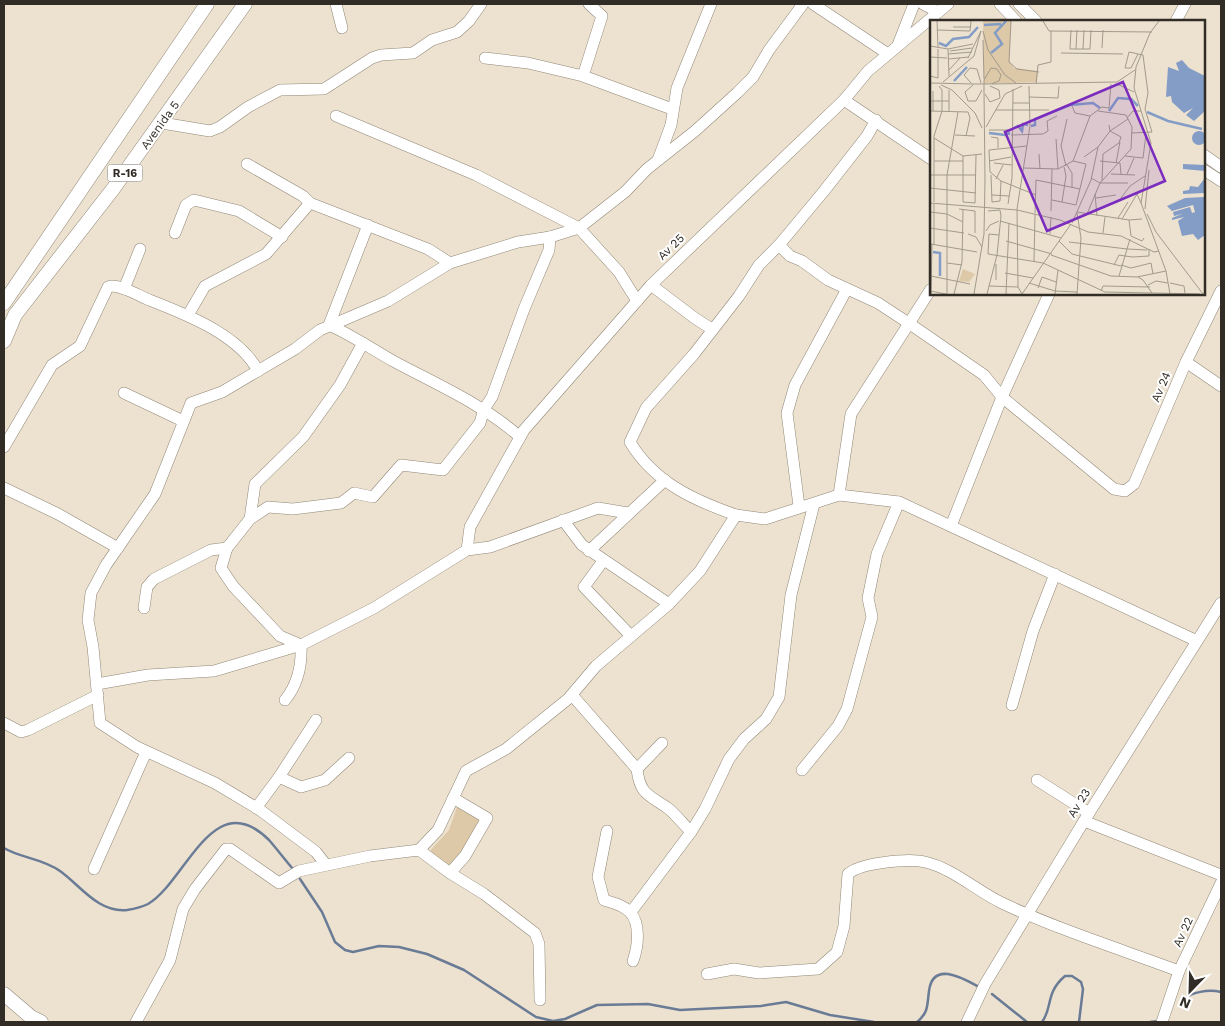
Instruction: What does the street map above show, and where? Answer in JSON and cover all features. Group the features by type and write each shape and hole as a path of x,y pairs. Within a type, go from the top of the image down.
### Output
{"main road":[{"name":"R-16","path":"4,303 207,4"},
{"name":"Avenida 5","path":"4,341 14,315 113,189 162,123 245,4"},
{"path":"4,994 31,1017 41,1022"}],"street":[{"path":"336,4 342,28"},
{"path":"162,123 210,131 220,127 243,110 280,90 297,88 319,90 328,88 372,58 381,55 413,53 432,40 457,32 469,21 481,4"},
{"path":"582,76 602,16 589,4"},
{"path":"657,162 671,125 672,109 677,88 711,4"},
{"path":"326,865 316,852 256,808 215,784 146,752 100,722 88,620 91,593 118,548 155,494 191,403 222,392 295,349 329,325 388,301 450,263 518,242 550,237 579,228 625,192 647,168 657,162 716,113 754,77 769,50 803,4"},
{"path":"813,4 888,54"},
{"path":"897,46 914,4"},
{"path":"923,4 938,12"},
{"name":"Av 25","path":"467,550 470,527 520,437 651,284 844,100 868,71 948,4"},
{"path":"1000,4 1015,20"},
{"path":"1019,4 1035,20"},
{"path":"1177,20 1185,4"},
{"path":"485,58 528,63 582,76 672,109"},
{"path":"844,100 930,158"},
{"path":"336,116 476,175 579,228 619,272 637,301"},
{"path":"876,120 840,170 780,245 759,265 739,296 712,328 672,382 646,408 630,442 642,461 665,480 689,496 736,515 765,519 799,506 814,504 839,495 899,502 1197,642"},
{"path":"1205,156 1221,166"},
{"path":"247,164 304,196 310,203 428,249 450,263"},
{"path":"1205,171 1221,181"},
{"path":"175,233 186,205 194,200 239,211 282,237"},
{"path":"188,315 205,286 266,254 310,203"},
{"path":"329,325 368,225"},
{"path":"301,645 280,636 233,586 221,568 227,548 250,519 268,507 293,509 341,503 354,493 373,497 401,465 443,470 480,423 484,410 492,397 524,309 549,250 550,237"},
{"path":"780,245 790,256 802,261 828,280 878,304 910,324 984,375 1002,397"},
{"path":"124,289 140,249"},
{"path":"651,284 696,319 712,328"},
{"path":"4,448 52,365 80,346 108,287 115,286 124,289 188,315 230,341 253,360 258,370"},
{"path":"799,506 787,413 795,386 847,289"},
{"path":"839,495 851,414 910,324 930,290"},
{"name":"Av 24","path":"1002,397 1114,489 1125,491 1134,484 1186,362 1221,291"},
{"path":"951,526 1002,397 1049,295"},
{"path":"329,325 484,410 520,437"},
{"path":"250,519 255,484 303,437 340,385 363,343"},
{"path":"1186,362 1221,386"},
{"path":"124,393 183,421"},
{"path":"589,551 665,480"},
{"path":"4,488 58,514 118,548"},
{"path":"802,770 838,726 847,709 872,617 868,598 877,554 899,502"},
{"path":"631,912 691,832 705,809 729,759 744,739 766,719 779,697 791,595 814,504"},
{"path":"4,723 21,732 28,730 97,690 148,675 214,670 301,645 374,608 467,550 490,547 598,508 628,513"},
{"path":"136,1022 170,960 184,910 195,889 222,852 230,849 279,883 300,871 370,856 419,850 438,830 466,771 506,749 572,694 596,666 669,604 700,571 736,515"},
{"path":"563,520 582,546 669,604"},
{"path":"144,608 147,587 154,579 210,550 227,548"},
{"path":"603,561 584,587 631,636"},
{"path":"1012,705 1033,631 1055,574"},
{"name":"Av 23","path":"967,1022 985,984 1221,603"},
{"path":"285,700 294,688 302,660 301,645"},
{"path":"572,694 637,769 642,789 651,799 669,810 691,832"},
{"path":"256,808 279,777 316,720"},
{"path":"637,769 662,742"},
{"path":"94,869 146,752"},
{"path":"279,777 301,787 325,780 349,758"},
{"path":"1037,780 1087,817 1221,875"},
{"path":"450,873 464,856 487,818 453,798"},
{"path":"607,832 598,877 604,900 622,906 631,912 639,944 633,961"},
{"path":"419,850 450,873 484,894 535,933 539,944 540,1000"},
{"path":"708,974 734,969 759,973 818,969 837,952 844,926 848,874 855,868 895,862 924,862 945,870 1001,903 1179,971"},
{"name":"Av 22","path":"1162,1022 1179,971 1221,882"}],"shaded area":[{"path":"457,807 480,821 462,853 450,868 429,852 449,830"}],"waterway":[{"path":"4,848 53,867 98,903 117,910 129,910 148,904 162,893 202,843 216,830 232,823 249,826 269,840 293,869"},
{"path":"300,879 322,912 335,942 345,950 353,952 379,946 399,947 427,954 464,970 536,1017 553,1021 565,1019 597,1005 648,1004 680,1010 761,1006 786,1002 830,1015 874,1022"},
{"path":"917,1022 926,1011 929,991 936,976 950,974 979,987"},
{"path":"1042,1022 1052,994 1065,976 1072,976 1081,982 1083,989 1079,1022"},
{"path":"1182,1000 1200,992 1221,992"},
{"path":"992,994 1027,1022"},
{"path":"1150,1022 1159,1021"}]}
